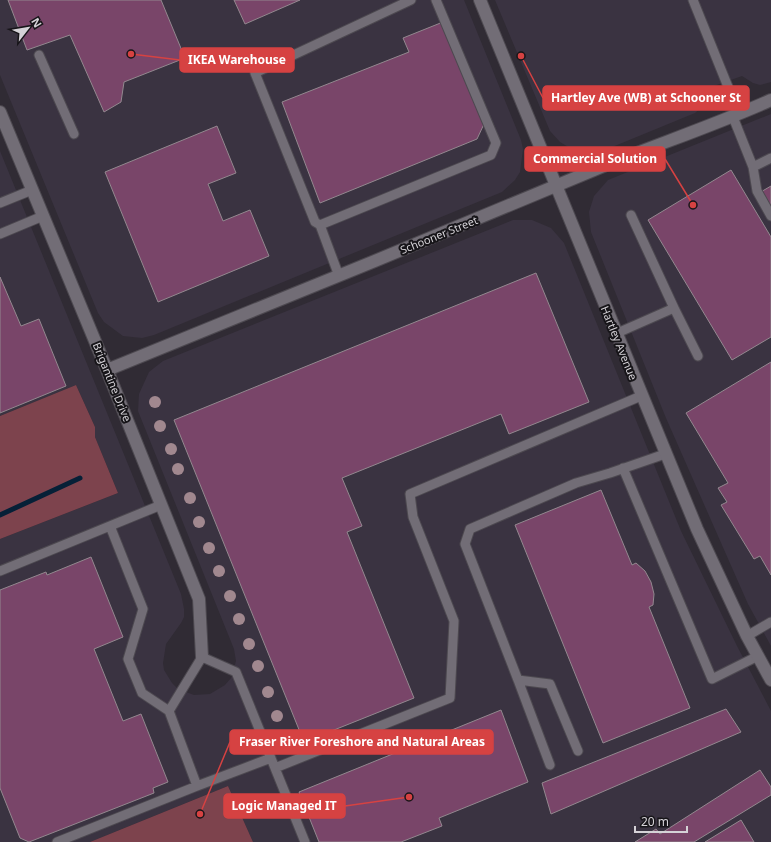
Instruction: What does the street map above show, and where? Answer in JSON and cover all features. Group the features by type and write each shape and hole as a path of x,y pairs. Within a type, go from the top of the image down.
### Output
{"street":[{"name":"Hartley Avenue","path":"480,0 615,334 697,529 747,636 771,680"},
{"name":"Schooner Street","path":"107,370 595,170 736,116 771,100"},
{"name":"Brigantine Drive","path":"0,112 107,370 199,600 202,657"}],"lane":[{"path":"339,276 320,225 315,222 255,72 411,0"},
{"path":"320,225 491,154 496,143 436,0"},
{"path":"693,0 736,116 753,167 757,190 771,216"},
{"path":"39,55 74,134"},
{"path":"753,167 771,158"},
{"path":"0,203 32,190"},
{"path":"631,215 698,356"},
{"path":"0,234 43,216"},
{"path":"615,334 674,308"},
{"path":"275,768 450,698 454,622 413,516 410,494 641,396"},
{"path":"550,765 465,544 470,529 576,483 665,454"},
{"path":"623,468 712,679 758,656"},
{"path":"0,571 161,504"},
{"path":"110,526 143,609 128,659 142,693 169,711 197,786"},
{"path":"747,636 771,622"},
{"path":"169,711 202,657 236,672 305,842"},
{"path":"518,680 550,684 578,751"},
{"path":"57,842 270,758"}],"shaded area":[{"path":"0,0 464,0 521,140 523,149 520,172 515,180 502,192 154,335 142,338 123,336 104,322 98,313 0,75"},
{"path":"495,0 771,0 771,82 760,85 753,83 742,76 711,87 708,101 695,113 600,152 586,154 575,151 560,142 550,131"},
{"path":"771,114 771,646 748,604 666,418 591,232 589,212 594,196 608,180"},
{"path":"0,151 181,594 184,617 166,644 163,663 164,670 172,683 178,689 194,695 210,694 225,685 231,678 236,661 234,649 138,411 139,394 149,372 163,361 513,220 532,220 551,228 564,243 681,531 737,646 771,711 771,842 253,842 228,786 90,842 0,842 0,539 118,493 95,437 95,427 76,385 0,416"},
{"path":"76,385 95,427 95,437 118,493 0,539 0,416"},
{"path":"228,786 253,842 90,842"}],"building":[{"path":"8,0 161,0 185,58 124,82 121,102 104,112 70,35 27,50"},
{"path":"234,0 300,0 245,24"},
{"path":"443,22 484,124 477,139 320,203 282,102 409,52 403,38"},
{"path":"217,126 236,173 208,184 223,221 250,210 269,256 158,302 105,172"},
{"path":"731,170 771,237 771,337 732,360 648,220"},
{"path":"771,186 771,212 759,193"},
{"path":"536,273 589,402 509,434 501,414 342,478 362,526 347,532 414,698 304,742 174,420"},
{"path":"0,277 21,326 39,319 66,386 0,413"},
{"path":"771,362 771,575 760,556 754,559 721,505 727,502 718,488 728,483 686,413"},
{"path":"601,490 632,565 636,563 645,571 651,582 654,594 653,605 649,607 690,708 603,743 515,525"},
{"path":"91,557 123,637 94,649 123,721 141,714 168,782 153,788 154,793 29,842 20,838 0,788 0,590 46,572 47,575"},
{"path":"726,709 741,732 551,814 542,783"},
{"path":"501,710 528,782 439,818 442,826 401,842 319,842 299,792"},
{"path":"760,770 771,787 771,795 694,842 635,842 656,829 660,834"},
{"path":"741,820 754,842 705,842"}],"waterway":[{"path":"0,515 80,478"}],"place":[{"name":"IKEA Warehouse","path":"131,54"},
{"name":"Hartley Ave (WB) at Schooner St","path":"521,56"},
{"name":"Commercial Solution","path":"693,205"},
{"name":"Logic Managed IT","path":"409,797"},
{"name":"Fraser River Foreshore and Natural Areas","path":"200,814"}]}
